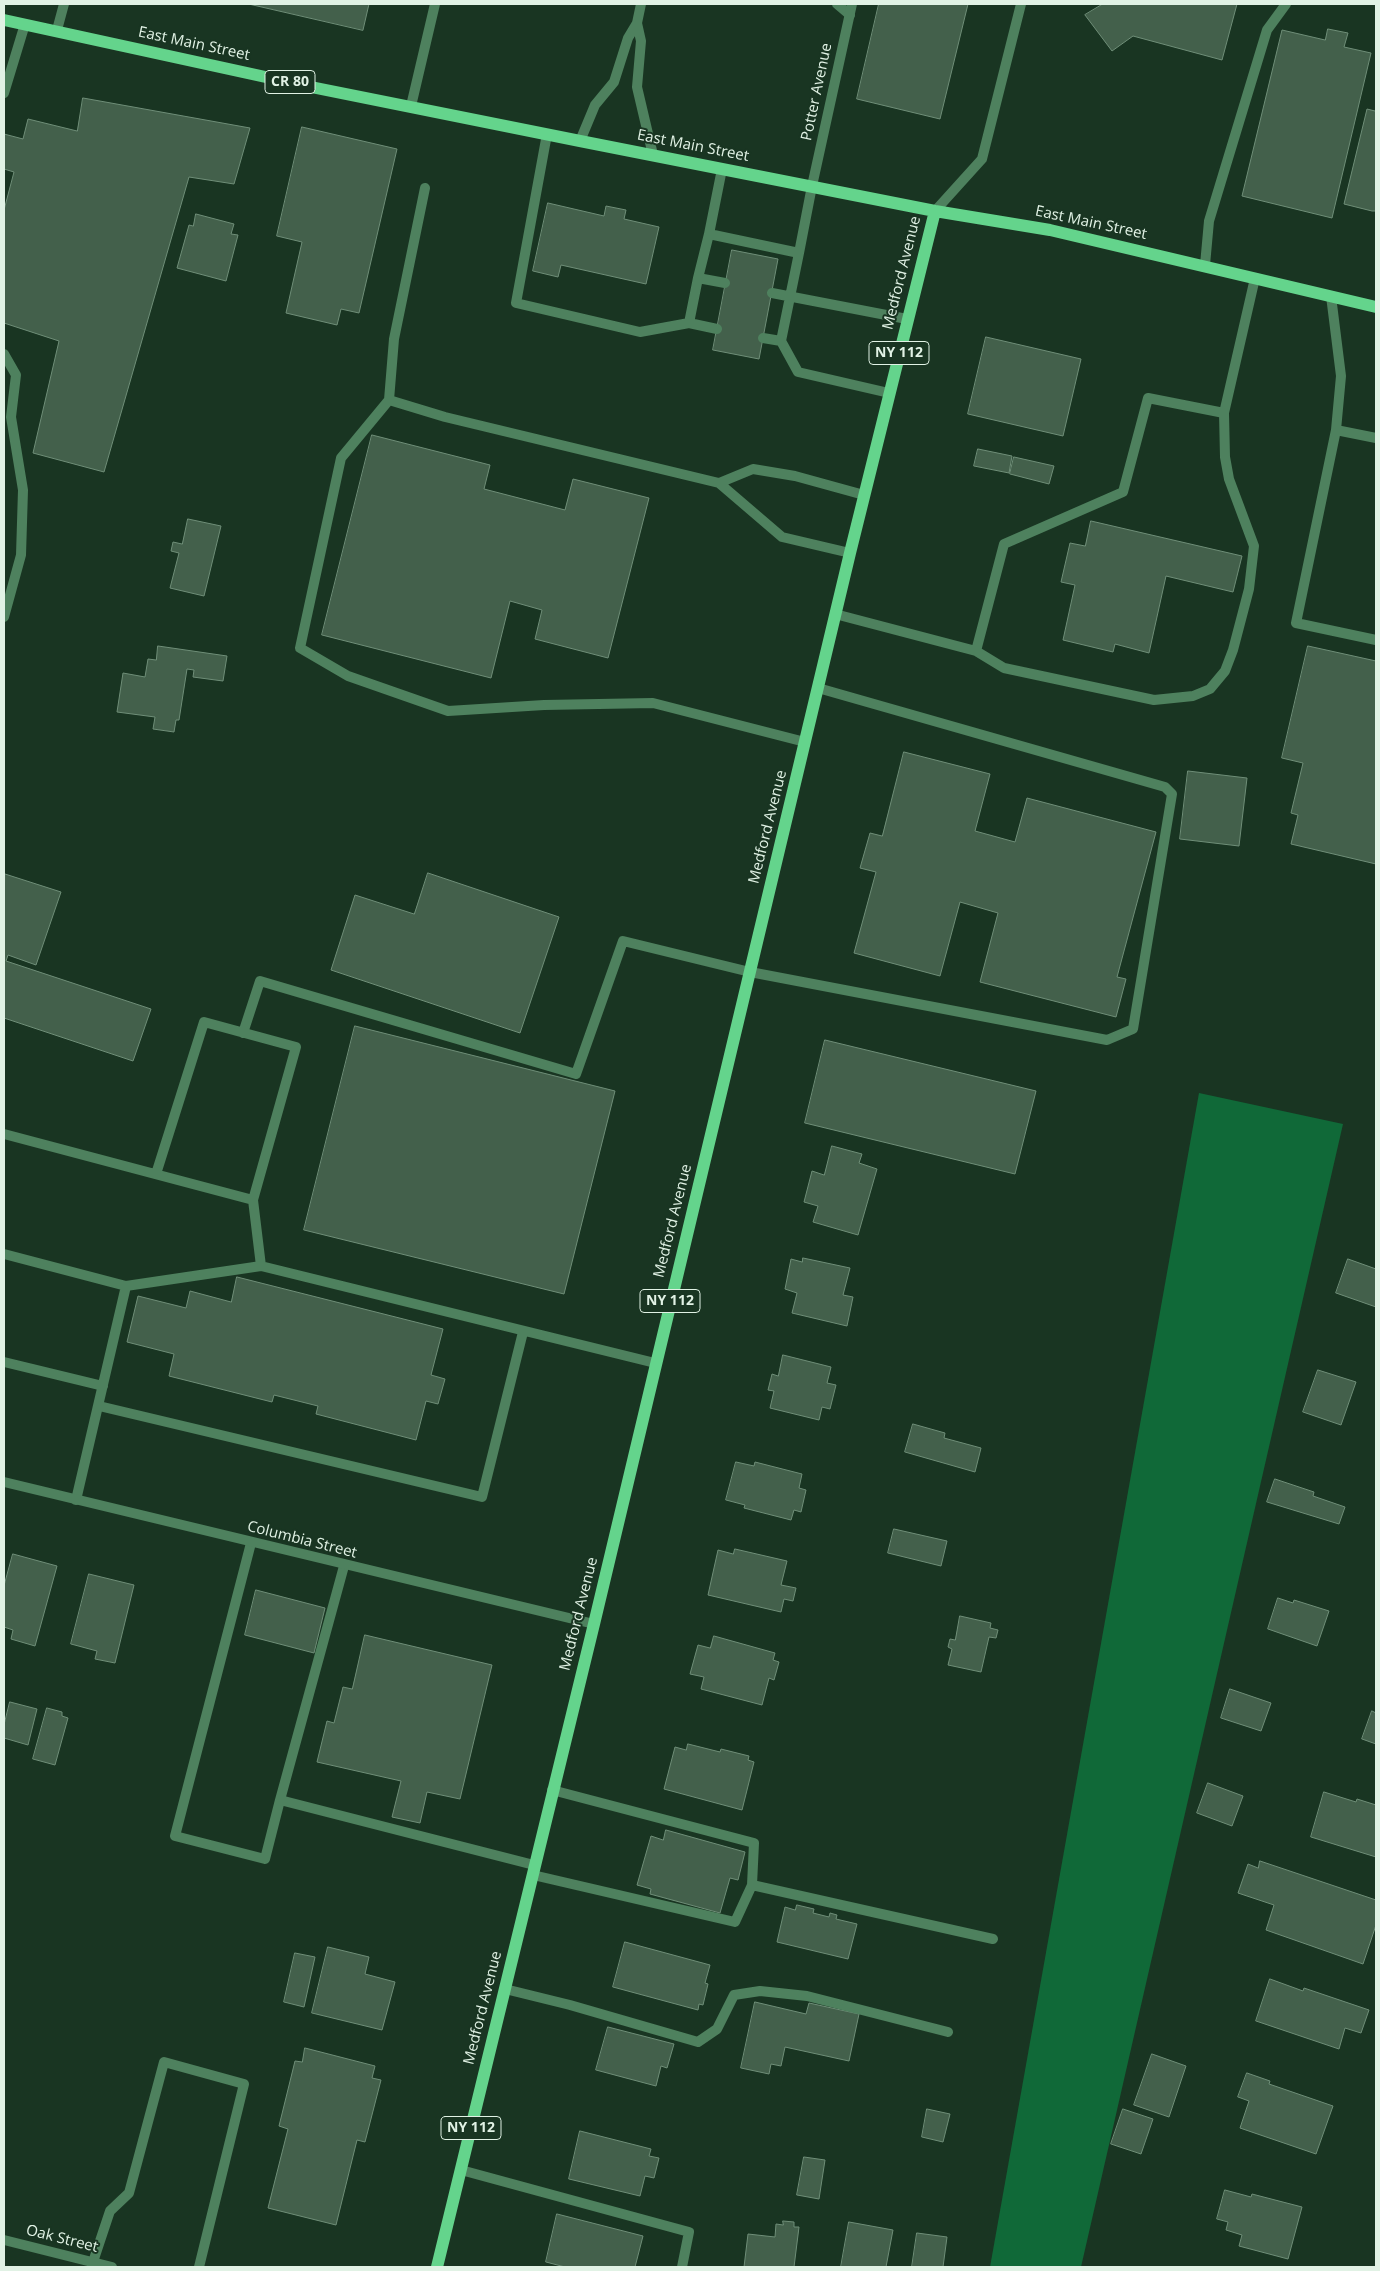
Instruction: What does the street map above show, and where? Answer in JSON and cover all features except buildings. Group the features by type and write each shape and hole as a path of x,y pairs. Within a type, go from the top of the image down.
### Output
{"main road":[{"name":"East Main Street","path":"4,20 57,30 316,88 935,211 1050,230 1205,265 1376,307"},
{"name":"Medford Avenue","path":"437,2267 594,1624 835,614 935,211"}],"street":[{"path":"57,30 64,4"},
{"path":"411,106 435,4"},
{"path":"580,141 595,105 614,82 628,38 637,23 641,4"},
{"path":"837,4 850,15"},
{"name":"Potter Avenue","path":"781,341 812,186 852,4"},
{"path":"935,211 982,159 1021,4"},
{"path":"1205,265 1209,221 1266,30 1286,4"},
{"path":"637,23 640,41 637,87 653,155"},
{"path":"4,93 25,24"},
{"path":"547,134 516,303 640,332 688,323 717,329"},
{"path":"688,323 722,169"},
{"path":"425,188 394,339 389,400 341,458 300,648 348,676 448,711 544,705 653,703 805,742"},
{"path":"709,234 799,253"},
{"path":"698,278 725,283"},
{"path":"835,614 976,651 1004,668 1154,700 1193,696 1210,688 1225,672 1233,650 1249,589 1254,546 1228,479 1225,457 1224,413 1255,278"},
{"path":"772,293 907,319"},
{"path":"1332,296 1341,376 1336,430 1296,623 1376,640"},
{"path":"763,338 781,341 798,372 889,393"},
{"path":"4,354 16,375 11,417 23,490 20,555 4,617"},
{"path":"976,651 1004,544 1123,492 1148,398 1224,413"},
{"path":"389,400 444,417 719,483 782,537 850,553"},
{"path":"1336,430 1376,438"},
{"path":"719,483 753,469 795,476 864,495"},
{"path":"243,1033 260,982 576,1074 623,940 750,972 1107,1040 1133,1029 1172,794 1165,787 818,688"},
{"path":"156,1174 204,1022 296,1047 254,1200 261,1266"},
{"path":"4,1134 254,1200"},
{"path":"4,1254 126,1286 261,1266 655,1363"},
{"path":"76,1500 126,1286"},
{"path":"99,1406 482,1497 523,1332"},
{"path":"4,1362 103,1386"},
{"name":"Columbia Street","path":"4,1482 344,1566 594,1624"},
{"path":"251,1543 175,1836 265,1859 344,1566"},
{"path":"280,1800 533,1870 735,1922 752,1884 754,1844 552,1790"},
{"path":"752,1884 993,1939"},
{"path":"504,1988 698,2042 717,2029 734,1995 760,1991 807,1996 948,2032"},
{"path":"93,2262 110,2211 129,2192 164,2062 244,2084 199,2267"},
{"path":"460,2170 689,2232 682,2267"},
{"name":"Oak Street","path":"4,2240 112,2267"}],"green space":[{"path":"1199,1093 1343,1124 1081,2267 990,2267"}]}
